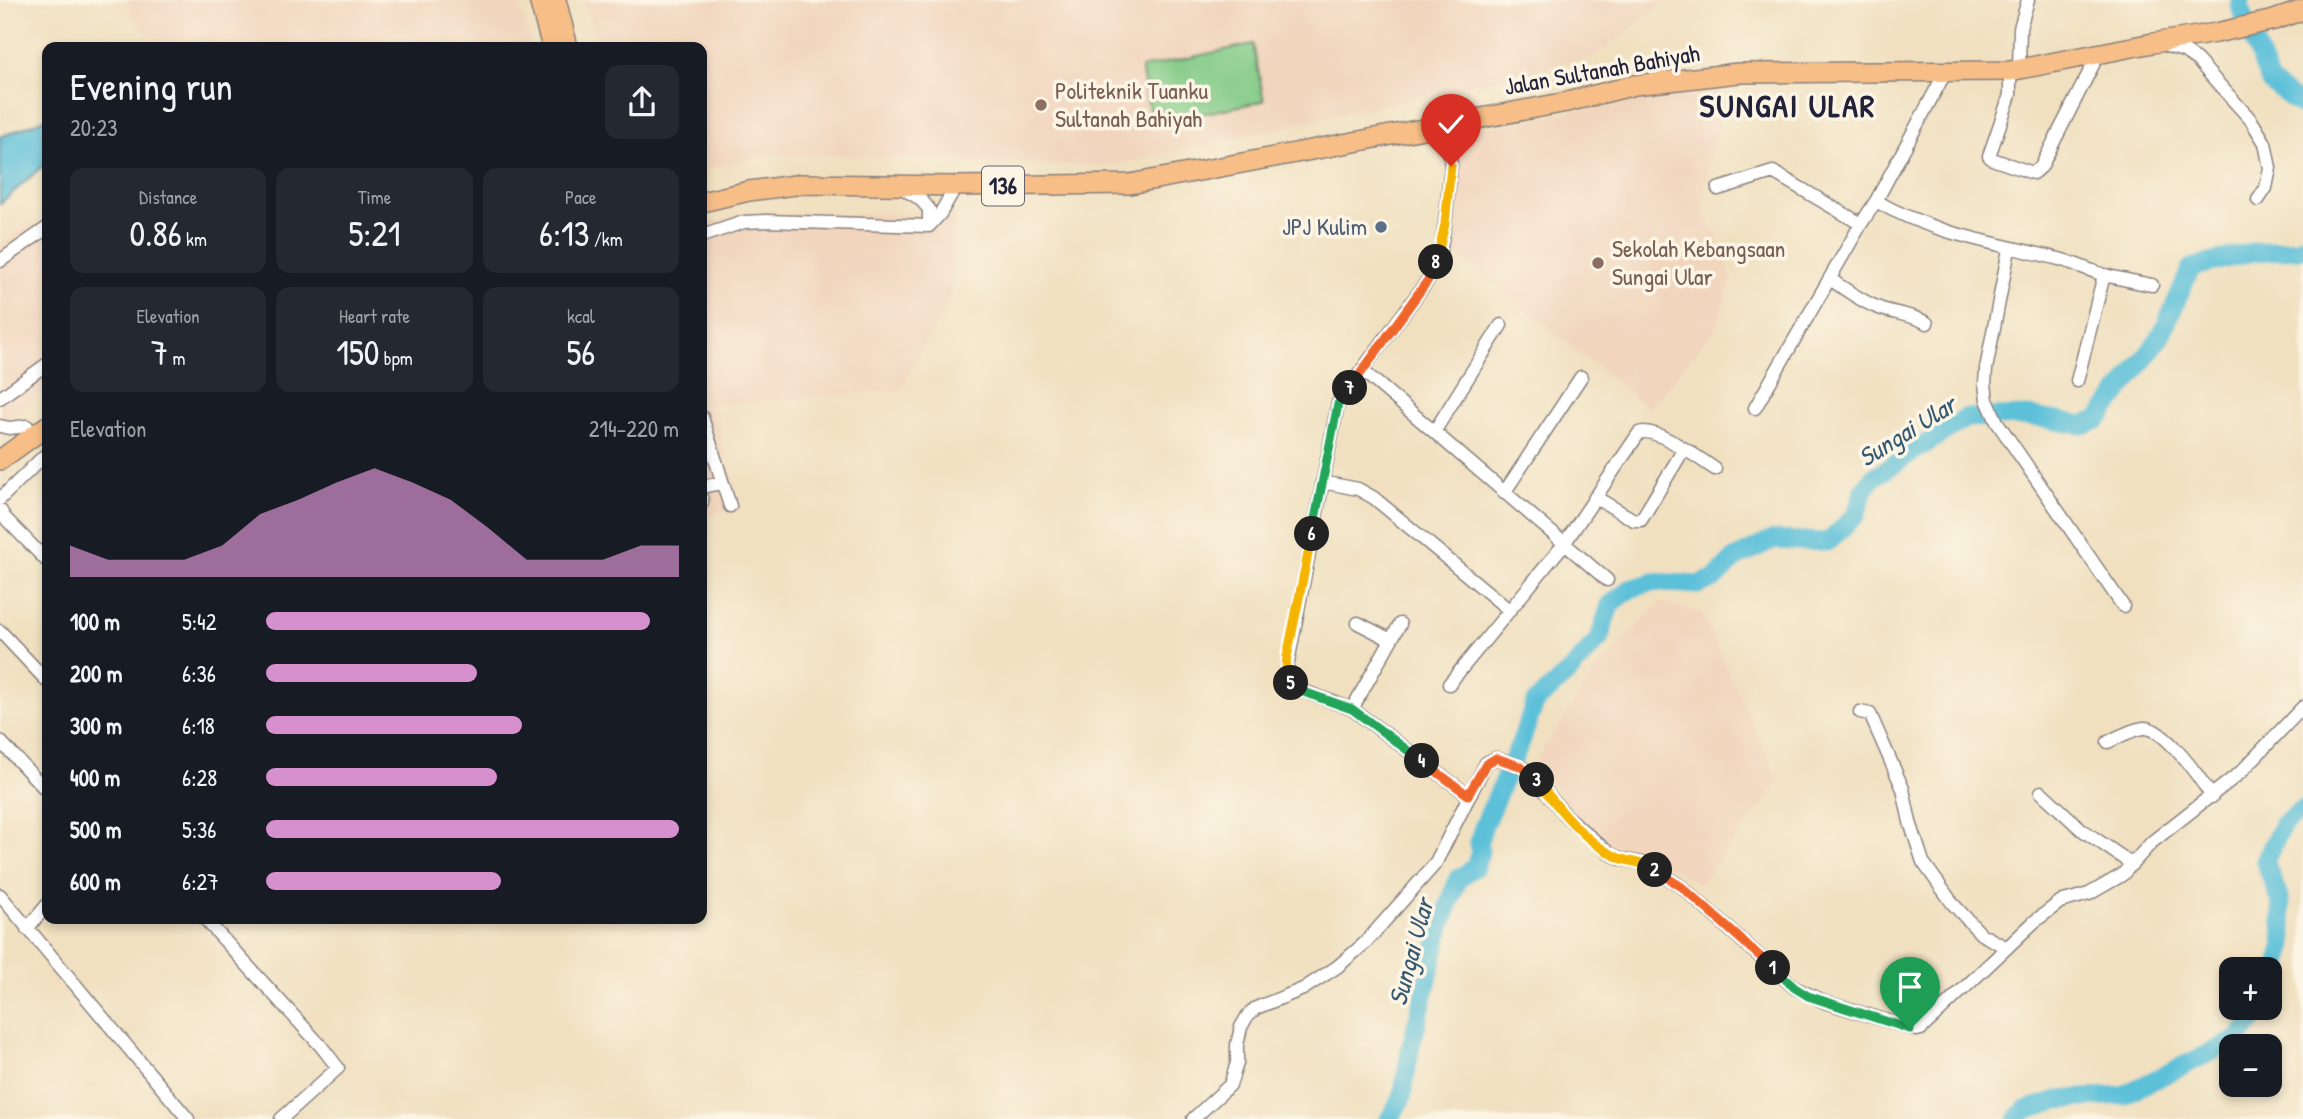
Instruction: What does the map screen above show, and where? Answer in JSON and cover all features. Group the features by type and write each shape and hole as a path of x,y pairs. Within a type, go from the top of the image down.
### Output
{"main road":[{"path":"539,0 551,42"},
{"path":"554,0 553,17 560,42"},
{"path":"554,0 567,42"},
{"name":"Jalan Sultanah Bahiyah","path":"707,201 749,191 803,184 1130,184 1447,122 1567,102 1635,85 1738,73 1945,73 2014,70 2217,33 2274,20 2303,10"},
{"path":"0,444 42,416"},
{"path":"0,460 42,430"}],"street":[{"path":"2028,0 2020,28 2010,94 1989,156 1992,159 2033,173 2041,167 2099,53"},
{"path":"2153,43 2179,49 2197,60 2251,120 2265,143 2270,168 2266,188 2258,201"},
{"path":"1755,408 1876,201 1945,73"},
{"path":"1447,122 1451,166 1439,256 1428,280 1338,404 1286,672 1288,680 1298,690 1352,709 1468,795"},
{"path":"1718,189 1773,172 1861,224"},
{"path":"896,185 919,198 929,209 929,226"},
{"path":"707,234 744,222 766,220 929,226 940,215 956,186"},
{"path":"1876,201 1900,215 1939,230 2074,263 2104,275 2152,285"},
{"path":"0,261 42,232"},
{"path":"2009,249 1986,369 1987,400 1997,422 2123,607"},
{"path":"2077,381 2104,275"},
{"path":"1830,279 1857,298 1882,309 1914,316 1927,323"},
{"path":"1434,432 1501,325"},
{"path":"0,398 42,368"},
{"path":"1363,371 1607,580"},
{"path":"1504,493 1581,377"},
{"path":"0,426 27,426"},
{"path":"1449,684 1564,544 1639,433 1646,431 1658,435 1715,469"},
{"path":"707,434 730,506"},
{"path":"1595,497 1634,520 1641,520 1684,449"},
{"path":"0,499 42,459"},
{"path":"1322,482 1358,489 1374,498 1510,610"},
{"path":"707,486 721,483"},
{"path":"0,510 42,556"},
{"path":"1358,624 1391,640"},
{"path":"1352,709 1400,624"},
{"path":"0,631 42,676"},
{"path":"1193,1119 1230,1085 1237,1063 1241,1027 1248,1015 1256,1008 1303,989 1337,967 1365,943 1435,864 1468,795 1486,764 1496,758 1520,766 1536,779 1578,829 1609,853 1620,859 1647,864 1682,887 1795,988 1825,1002 1910,1029 1921,1029 2060,902 2089,894 2116,880 2152,842 2241,772 2303,706"},
{"path":"1860,712 1870,713 1903,789 1923,862 1953,904 1981,933 2007,948"},
{"path":"2108,742 2144,728 2152,729 2180,754 2200,777 2212,797"},
{"path":"0,741 42,786"},
{"path":"2041,792 2081,829 2132,864"},
{"path":"0,895 188,1119"},
{"path":"27,929 42,911"},
{"path":"210,924 338,1068 281,1119"}],"shaded area":[{"path":"128,0 518,0 531,42 155,42 131,14"},
{"name":"Politeknik Tuanku Sultanah Bahiyah","path":"584,0 1668,0 1594,57 1105,167 768,153 707,170 707,42 597,42"},
{"name":"Sekolah Kebangsaan Sungai Ular","path":"1714,86 1724,105 1708,169 1702,210 1717,236 1732,280 1716,327 1649,409 1448,246 1464,131"},
{"path":"746,213 955,215 951,295 900,390 713,405 740,505 707,516 707,225"},
{"path":"42,215 42,394 0,423 0,244"},
{"path":"1661,602 1702,614 1780,782 1699,885 1653,857 1608,844 1572,810 1535,761 1597,669"}],"green space":[{"path":"1253,44 1264,101 1152,124 1141,68"}],"water":[{"path":"42,120 42,166 0,204 0,137"}],"waterway":[{"name":"Sungai Ular","path":"2241,0 2240,6 2270,82 2303,107"},
{"name":"Sungai Ular","path":"1389,1119 1402,1098 1410,1050 1441,927 1458,879 1475,867 1484,825 1535,703 1572,669 1599,639 1610,605 1630,589 1653,582 1698,585 1715,578 1734,559 1772,540 1828,542 1856,515 1864,489 1874,477 1966,418 2027,416 2082,425 2098,420 2160,338 2191,268 2252,252 2299,249 2303,246"},
{"path":"2281,957 2284,945 2280,900 2265,861 2283,824 2303,809"},
{"path":"2017,1119 2025,1110 2058,1100 2123,1095 2238,1039 2253,1020"}],"place":[{"name":"Politeknik Tuanku Sultanah Bahiyah","path":"1041,105"},
{"name":"JPJ Kulim","path":"1381,227"},
{"name":"Sekolah Kebangsaan Sungai Ular","path":"1598,263"}],"district":[{"name":"SUNGAI ULAR","path":"1788,106"}],"route":[{"path":"1451,166 1439,256 1428,280 1338,404 1287,657 1288,680 1298,690 1352,709 1468,795 1491,759 1502,758 1520,766 1536,779 1578,829 1609,853 1620,859 1647,864 1682,887 1795,988 1808,996 1910,1029"}]}
